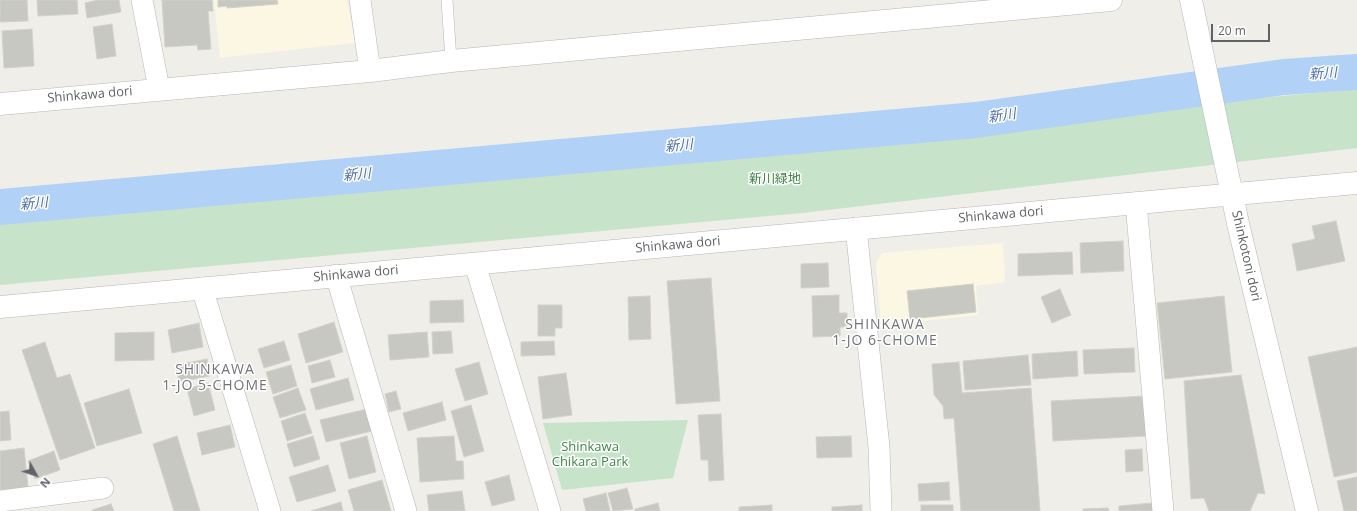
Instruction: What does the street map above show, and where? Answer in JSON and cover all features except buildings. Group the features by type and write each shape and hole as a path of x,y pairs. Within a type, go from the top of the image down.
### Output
{"street":[{"path":"142,0 159,89"},
{"path":"360,0 370,70"},
{"name":"Shinkawa dori","path":"0,104 1111,0"},
{"name":"Shinkotoni dori","path":"1191,0 1225,165 1307,511"},
{"name":"Shinkawa dori","path":"0,307 1136,202 1232,195 1357,182"},
{"path":"1136,202 1163,511"},
{"path":"856,228 879,447 881,511"},
{"path":"475,264 550,511"},
{"path":"336,276 406,511"},
{"path":"202,288 270,511"},
{"path":"0,501 103,488"}],"lane":[{"path":"447,0 451,61"}],"shaded area":[{"path":"214,0 347,0 355,43 220,58"},
{"path":"1003,243 1005,282 976,286 978,315 881,326 876,262 882,253"}],"green space":[{"name":"新川緑地","path":"1357,89 1357,148 802,213 0,285 0,216"},
{"name":"Shinkawa Chikara Park","path":"688,420 673,478 562,490 543,423"}],"waterway":[{"name":"新川","path":"0,207 976,120 1284,77 1357,72"}],"district":[{"name":"SHINKAWA 1-JO 6-CHOME","path":"885,334"},
{"name":"SHINKAWA 1-JO 5-CHOME","path":"215,378"}]}
